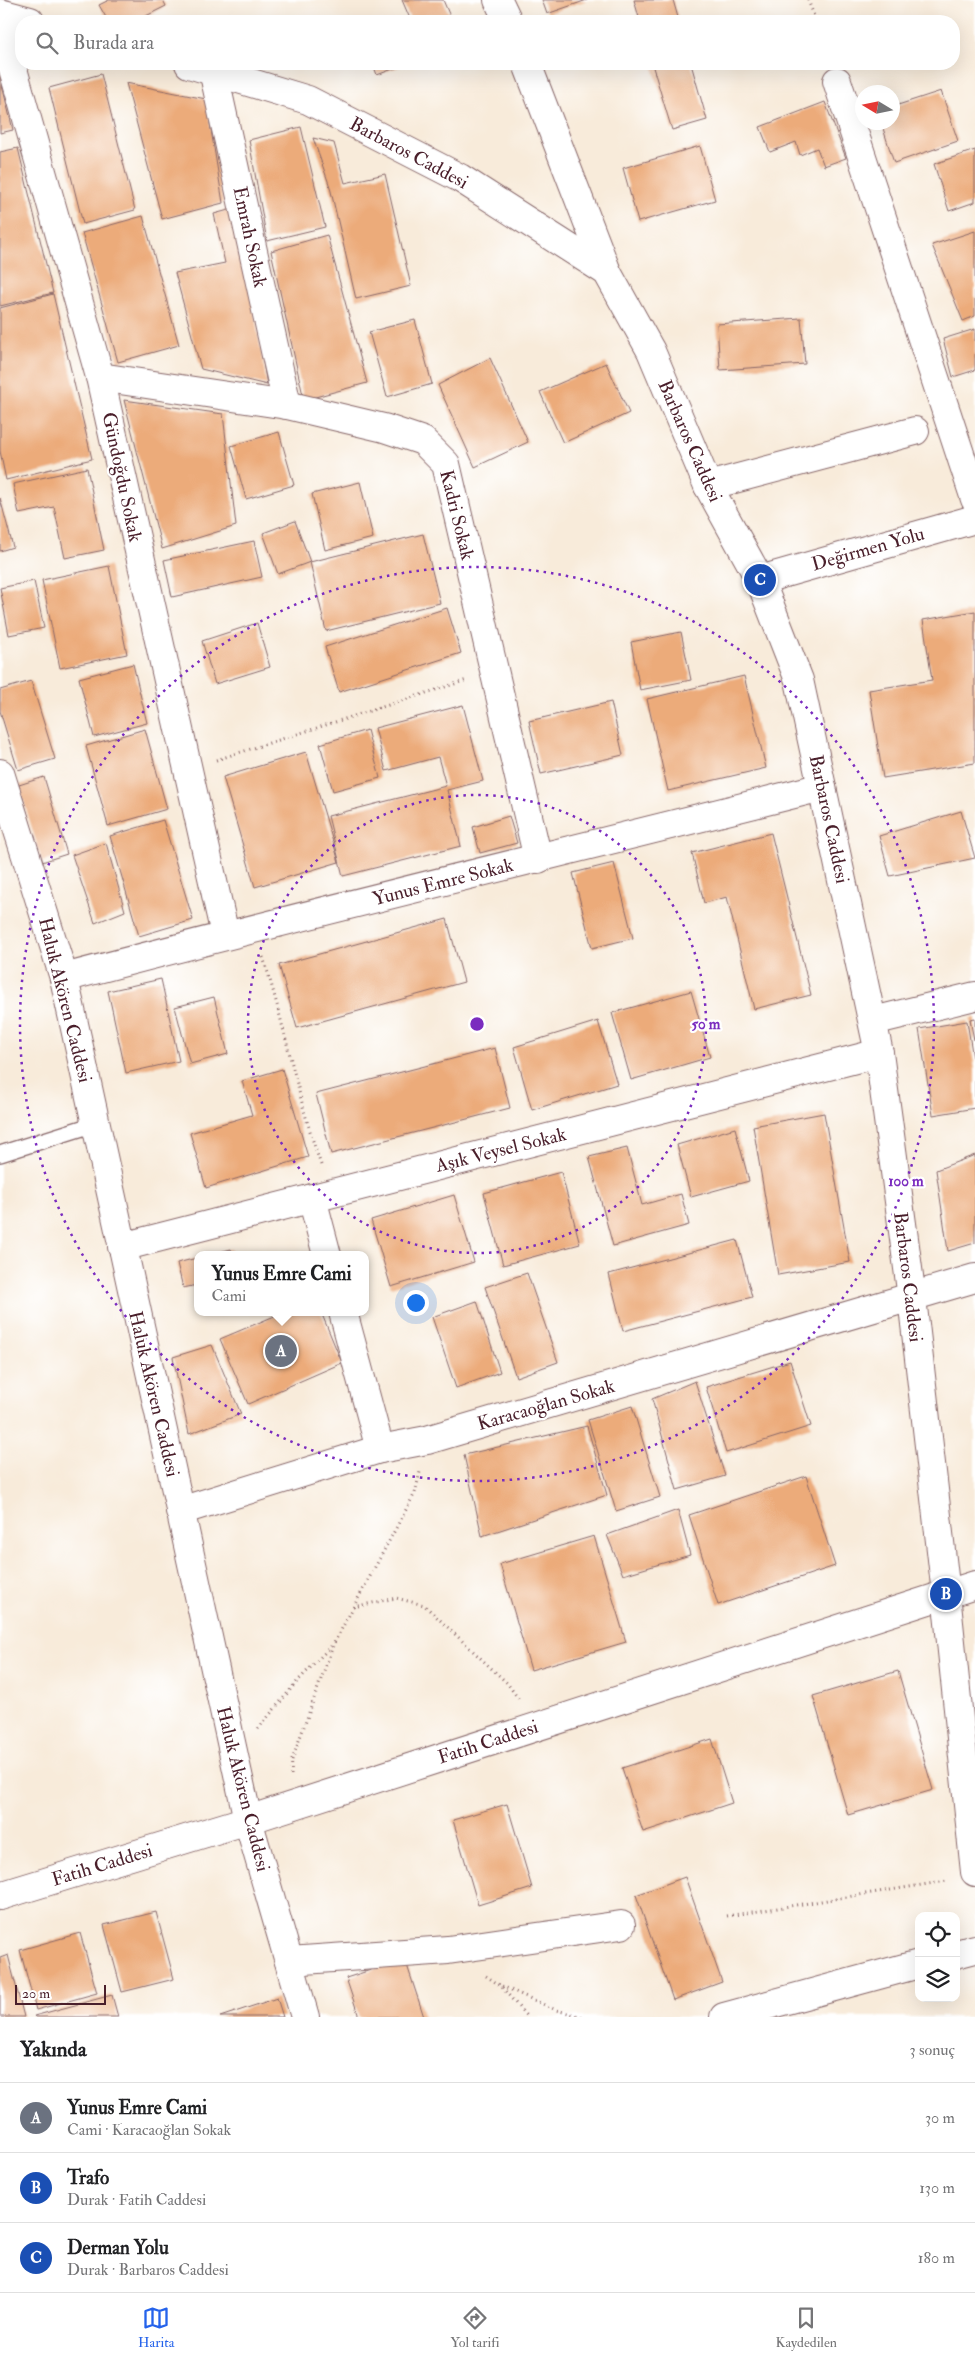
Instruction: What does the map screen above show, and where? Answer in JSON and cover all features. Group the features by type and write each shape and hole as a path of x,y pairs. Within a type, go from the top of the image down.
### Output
{"street":[{"path":"0,12 24,0"},
{"path":"498,0 505,15"},
{"path":"0,12 15,16"},
{"name":"Gündoğdu Sokak","path":"0,23 100,377 225,935"},
{"name":"Emrah Sokak","path":"202,70 287,405"},
{"name":"Barbaros Caddesi","path":"211,70 308,100 460,178 608,272 651,351 708,486 760,580 799,680 879,1053 912,1298 946,1594 965,1876"},
{"path":"530,70 608,272"},
{"path":"837,81 975,499"},
{"name":"Kadri Sokak","path":"100,377 287,405 384,428 423,441 446,464 538,859"},
{"path":"708,486 915,431"},
{"name":"Değirmen Yolu","path":"760,580 975,519"},
{"name":"Haluk Akören Caddesi","path":"1,778 64,978 248,1820 305,2017"},
{"name":"Yunus Emre Sokak","path":"64,978 225,935 538,859 822,787"},
{"path":"873,1021 975,996"},
{"name":"Aşık Veysel Sokak","path":"122,1247 879,1053"},
{"path":"321,1196 327,1251"},
{"name":"Karacaoğlan Sokak","path":"180,1511 380,1450 427,1440 975,1278"},
{"path":"344,1316 380,1450"},
{"name":"Fatih Caddesi","path":"0,1896 248,1820 975,1585"},
{"path":"290,1961 448,1950 621,1925"},
{"path":"960,1953 975,1949"},
{"path":"724,2017 915,1965"}],"lane":[{"path":"0,1154 95,1124"}],"path":[{"path":"808,0 814,15"},
{"path":"187,770 495,671"},
{"path":"225,935 261,953 278,1003 316,1150 321,1196"},
{"path":"288,1807 292,1760 334,1643 415,1492 427,1440"},
{"path":"354,1607 396,1598 424,1605 507,1684 538,1726"},
{"path":"234,1759 294,1684 334,1643"},
{"path":"727,1916 965,1876"},
{"path":"448,1950 501,1986 556,2010 583,2017"},
{"path":"501,1986 527,2017"}],"building":[{"path":"109,0 163,0 166,6 148,15 105,15 99,5"},
{"path":"402,0 443,0 449,15 408,15"},
{"path":"542,0 587,0 547,14"},
{"path":"634,0 673,0 677,15 638,15"},
{"path":"375,70 390,70 377,75"},
{"path":"654,70 693,70 707,120 672,130"},
{"path":"101,74 135,210 83,224 49,88"},
{"path":"0,77 13,130 0,133"},
{"path":"126,83 206,99 223,203 162,219"},
{"path":"941,91 958,141 894,163 884,130 900,130 900,104"},
{"path":"825,102 846,158 824,166 817,148 800,155 796,142 770,152 760,127"},
{"path":"301,127 325,227 267,241 249,140"},
{"path":"313,138 334,143 345,183 385,174 411,286 356,299 330,187"},
{"path":"700,146 715,200 638,222 623,168"},
{"path":"18,148 53,293 0,306 0,152"},
{"path":"975,150 975,202 949,211 934,164"},
{"path":"236,208 267,385 201,369 175,273 225,263 214,214"},
{"path":"143,216 179,345 118,362 82,233"},
{"path":"975,231 975,316 963,321 932,245"},
{"path":"327,235 367,383 304,400 271,251"},
{"path":"53,294 92,459 6,480 0,451 0,308"},
{"path":"801,318 805,364 720,370 717,324"},
{"path":"415,320 432,384 387,397 369,332"},
{"path":"975,329 975,370 953,377 943,339"},
{"path":"490,358 528,442 475,467 438,385"},
{"path":"606,363 629,413 563,443 540,392"},
{"path":"124,400 223,414 236,526 162,549"},
{"path":"279,432 294,485 246,499 231,446"},
{"path":"87,468 104,550 65,558 54,507 19,514 13,484"},
{"path":"360,482 373,538 325,550 312,494"},
{"path":"0,498 13,547 0,551"},
{"path":"295,521 310,562 278,574 263,533"},
{"path":"423,534 440,603 326,631 310,562"},
{"path":"254,541 262,577 172,597 164,560"},
{"path":"109,566 127,654 60,668 42,580"},
{"path":"34,581 44,628 9,635 0,588"},
{"path":"447,608 461,653 339,692 325,647"},
{"path":"975,611 975,763 883,778 869,690 932,680 923,620"},
{"path":"257,623 270,667 215,684 202,641"},
{"path":"681,632 691,680 640,690 631,642"},
{"path":"133,664 147,723 94,737 79,678"},
{"path":"744,676 766,768 668,791 647,699"},
{"path":"31,681 55,759 18,770 0,711 0,690"},
{"path":"611,702 623,755 541,774 529,721"},
{"path":"463,705 483,781 447,790 461,846 343,876 328,816 446,786 438,757 386,771 375,728"},
{"path":"145,729 167,809 108,826 86,746"},
{"path":"367,730 380,778 333,791 320,744"},
{"path":"306,752 339,862 255,887 223,777"},
{"path":"44,777 67,854 42,862 19,785"},
{"path":"961,811 975,858 890,876 879,836"},
{"path":"509,816 517,843 480,853 473,827"},
{"path":"163,820 193,920 139,936 110,836"},
{"path":"771,833 811,995 754,1009 727,897 704,903 692,853"},
{"path":"106,843 125,911 95,923 72,855"},
{"path":"614,863 633,938 592,948 573,873"},
{"path":"447,919 464,982 297,1028 279,965"},
{"path":"161,979 179,1061 126,1073 108,991"},
{"path":"691,991 710,1057 631,1080 612,1013"},
{"path":"214,997 228,1054 190,1064 175,1007"},
{"path":"975,1018 975,1040 974,1040 970,1019"},
{"path":"598,1021 617,1084 532,1110 514,1047"},
{"path":"967,1021 975,1071 975,1108 933,1115 919,1029"},
{"path":"495,1048 510,1108 331,1154 316,1094"},
{"path":"282,1069 308,1157 206,1188 190,1133 252,1115 242,1081"},
{"path":"824,1113 850,1262 778,1275 753,1126"},
{"path":"735,1128 749,1181 691,1197 677,1145"},
{"path":"627,1148 642,1205 681,1194 689,1225 613,1246 589,1157"},
{"path":"975,1155 975,1243 948,1251 936,1170"},
{"path":"561,1172 580,1244 503,1265 484,1193"},
{"path":"454,1195 474,1262 391,1287 371,1220"},
{"path":"737,1240 752,1297 623,1331 609,1274"},
{"path":"194,1259 194,1286 183,1288 177,1263"},
{"path":"527,1273 558,1362 516,1377 485,1287"},
{"path":"477,1301 500,1372 456,1388 432,1317"},
{"path":"275,1316 323,1316 342,1363 248,1404 220,1339"},
{"path":"212,1345 241,1414 189,1434 173,1357"},
{"path":"790,1361 811,1426 726,1453 706,1387"},
{"path":"695,1381 725,1476 677,1490 652,1399"},
{"path":"632,1406 660,1497 616,1511 588,1420"},
{"path":"587,1426 607,1495 482,1536 464,1455"},
{"path":"806,1476 835,1566 718,1605 689,1515"},
{"path":"678,1510 690,1555 623,1575 607,1535"},
{"path":"594,1536 626,1642 531,1670 500,1564"},
{"path":"898,1671 933,1790 848,1815 813,1696"},
{"path":"712,1739 732,1803 643,1832 622,1768"},
{"path":"507,1804 532,1888 478,1905 453,1820"},
{"path":"685,1877 722,1982 673,2000 636,1895"},
{"path":"156,1912 174,1979 122,1992 104,1925"},
{"path":"80,1933 97,1993 36,2010 20,1950"},
{"path":"8,1955 24,2017 0,2017 0,1958"},
{"path":"405,1959 424,2017 359,2017 346,1978"},
{"path":"112,1995 118,2017 34,2016"},
{"path":"277,1998 283,2017 220,2017"}],"place":[{"name":"Derman Yolu","path":"760,580"},
{"name":"Yunus Emre Cami","path":"281,1351"},
{"name":"Trafo","path":"946,1594"}]}
